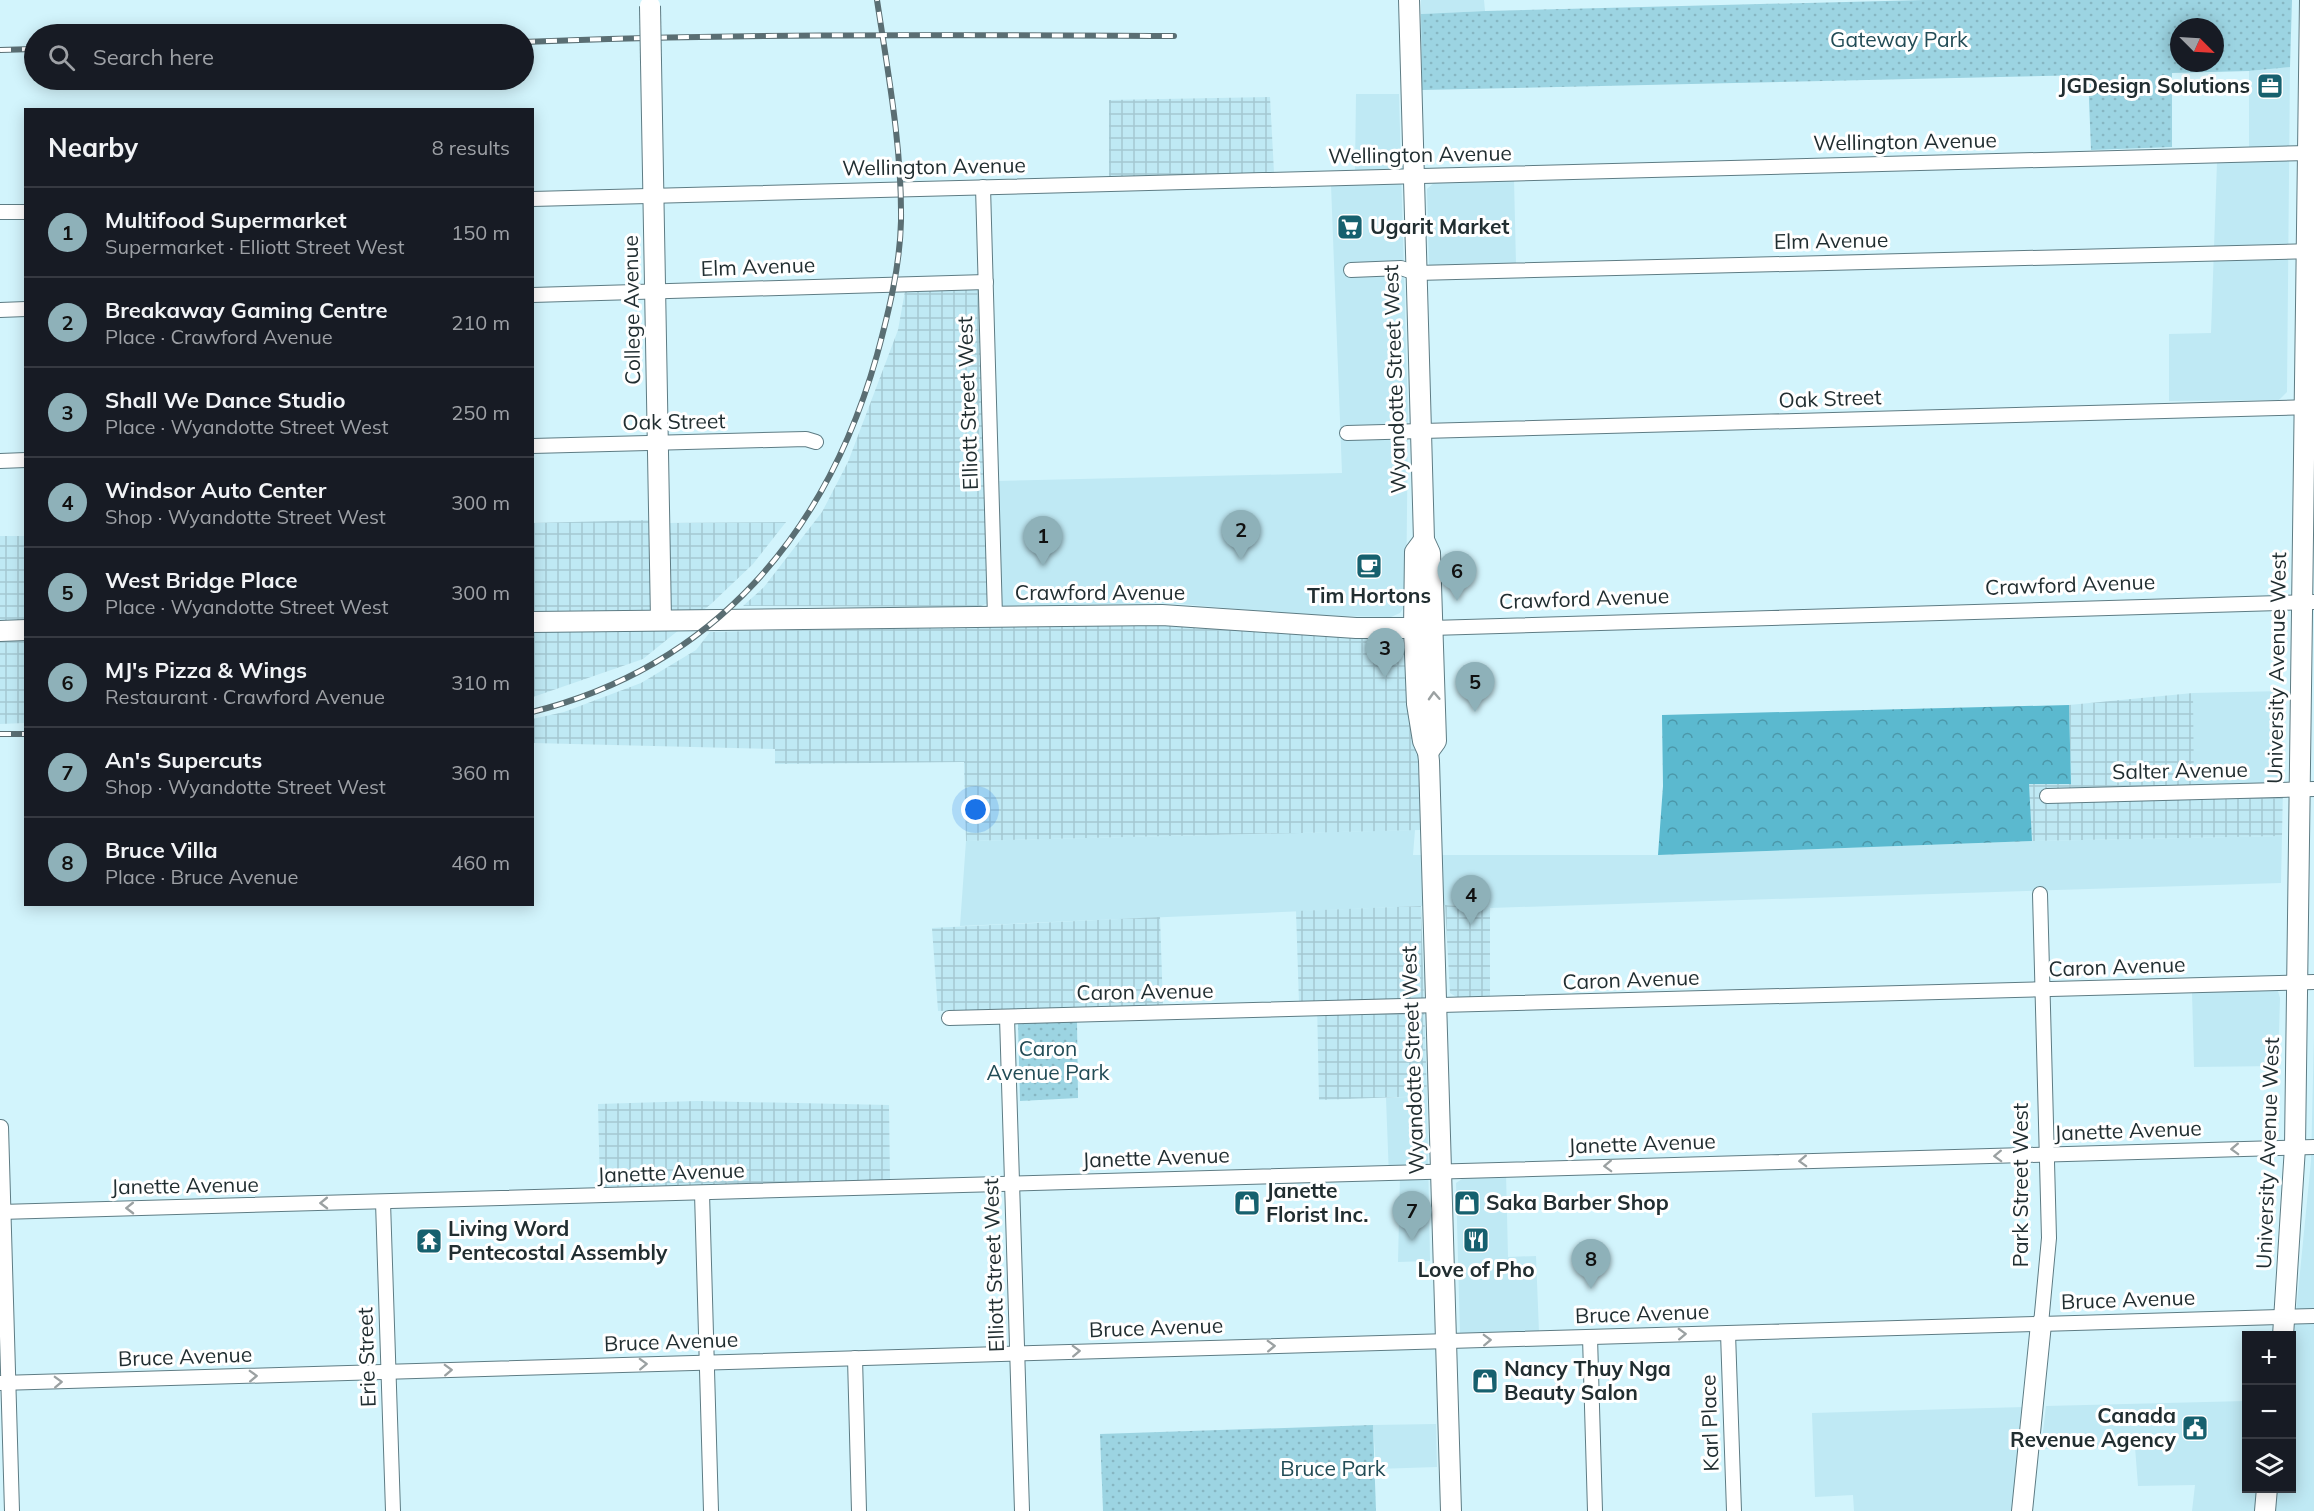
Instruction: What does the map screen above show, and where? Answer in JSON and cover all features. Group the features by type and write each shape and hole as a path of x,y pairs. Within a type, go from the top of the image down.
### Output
{"main road":[{"name":"Wyandotte Street West","path":"1408,0 1424,540 1415,552 1436,741 1428,752 1451,1511"},
{"name":"University Avenue West","path":"2284,1326 2305,1147 2305,983 2298,883 2299,828 2306,790 2310,0"},
{"name":"College Avenue","path":"650,3 661,620"},
{"name":"Crawford Avenue","path":"534,622 1162,615 1356,628 1423,628"},
{"path":"0,631 24,630"},
{"name":"Park Street West","path":"2022,1511 2041,1324"},
{"path":"2265,1511 2267,1493"}],"street":[{"name":"Wellington Avenue","path":"534,199 2308,153"},
{"name":"Elliott Street West","path":"983,187 995,617"},
{"path":"0,213 24,212"},
{"name":"Elm Avenue","path":"1351,270 1401,268 1416,273 2310,251"},
{"name":"Elm Avenue","path":"534,295 986,282"},
{"path":"0,309 24,309"},
{"name":"Oak Street","path":"1347,433 2309,407"},
{"name":"Oak Street","path":"534,446 806,439 816,442"},
{"path":"0,461 24,460"},
{"name":"Crawford Avenue","path":"1423,628 2308,603"},
{"name":"Salter Avenue","path":"2047,796 2306,790"},
{"name":"Park Street West","path":"2040,894 2049,1238 2041,1324"},
{"name":"Caron Avenue","path":"949,1018 2305,983"},
{"name":"Elliott Street West","path":"1007,1017 1022,1511"},
{"path":"1,1127 4,1383 12,1511"},
{"name":"Janette Avenue","path":"2,1212 2305,1147"},
{"path":"702,1193 711,1511"},
{"name":"Erie Street","path":"383,1202 393,1511"},
{"name":"Bruce Avenue","path":"4,1383 2041,1324 2284,1326 2314,1316"},
{"name":"Karl Place","path":"1728,1333 1734,1511"},
{"path":"1590,1337 1594,1511"},
{"path":"855,1358 859,1511"}],"shaded area":[{"path":"1421,0 1484,0 1485,11 1421,14"},
{"path":"2290,67 2287,392 2279,400 2169,401 2169,334 2211,333 2217,162 2249,161 2249,71"},
{"path":"1356,94 1399,94 1408,417 1406,604 1400,613 1391,617 1306,615 1169,603 1002,606 997,481 1342,473 1331,185 1355,170"},
{"path":"1270,97 1274,173 1109,178 1109,100"},
{"path":"1514,179 1516,264 1429,267 1427,189 1435,182"},
{"path":"986,289 989,603 978,607 743,606 764,587 822,512 848,462 898,330 905,291"},
{"path":"652,520 669,523 786,522 753,564 711,604 643,659 534,697 534,523"},
{"path":"0,536 24,536 24,723 0,724"},
{"path":"1179,625 1333,637 1389,638 1398,642 1406,652 1418,741 1420,830 966,841 964,762 775,764 775,749 534,743 534,719 564,712 641,683 696,650 710,632 959,626"},
{"path":"2284,691 2283,786 2193,787 2193,693"},
{"path":"2193,693 2194,787 2283,786 2282,836 2032,841 2028,784 2071,784 2069,705"},
{"path":"1415,830 1413,855 1658,855 2032,841 2282,836 2281,883 1490,908 1450,905 960,926 966,841"},
{"path":"1445,905 1490,908 1490,997 1458,998 1450,993"},
{"path":"1421,906 1427,1096 1319,1100 1317,1002 1299,1003 1296,911"},
{"path":"1160,917 1163,1006 938,1011 932,928"},
{"path":"2273,987 2278,991 2280,998 2278,1066 2194,1067 2192,992"},
{"path":"2314,1037 2314,1511 2192,1511 2195,1485 2138,1486 2135,1447 2041,1449 2046,1406 2242,1401 2242,1493 2296,1493 2296,1331 2294,1331 2311,1161"},
{"path":"1427,1096 1430,1261 1398,1262 1400,1176 1389,1177 1386,1098"},
{"path":"697,1101 889,1105 890,1181 600,1189 598,1104"},
{"path":"1506,1173 1508,1257 1536,1256 1539,1332 1460,1334 1456,1183 1472,1177"},
{"path":"2024,1407 2012,1511 1854,1511 1853,1495 1815,1497 1812,1413"},
{"path":"1436,1424 1437,1467 1376,1469 1373,1425"}],"green space":[{"name":"Gateway Park","path":"1924,0 2292,0 2290,67 2224,72 2224,18 2170,18 2170,72 2210,72 2172,73 2172,147 2091,150 2088,75 1422,90 1421,14"},
{"path":"2069,705 2071,784 2029,784 2032,841 1658,855 1663,786 1662,715"},
{"name":"Caron Avenue Park","path":"1077,1021 1078,1098 1020,1101 1018,1023"},
{"name":"Bruce Park","path":"1373,1425 1376,1511 1103,1511 1100,1434"}],"railway":[{"path":"534,711 598,691 656,662 709,625 755,583 794,534 828,479 855,419 877,355 890,305 899,255 901,221 899,166 894,110 877,0"},
{"path":"534,42 767,36 1174,36"},
{"path":"0,50 24,49"},
{"path":"0,734 24,734"}],"place":[{"name":"JGDesign Solutions","path":"2270,86"},
{"name":"Ugarit Market","path":"1350,227"},
{"name":"Breakaway Gaming Centre","path":"1241,560"},
{"name":"Multifood Supermarket","path":"1043,566"},
{"name":"Tim Hortons","path":"1369,566"},
{"name":"MJ's Pizza & Wings","path":"1457,601"},
{"name":"Shall We Dance Studio","path":"1385,678"},
{"name":"West Bridge Place","path":"1475,712"},
{"name":"Windsor Auto Center","path":"1471,925"},
{"name":"Janette Florist Inc.","path":"1247,1203"},
{"name":"Saka Barber Shop","path":"1467,1203"},
{"name":"Love of Pho","path":"1476,1240"},
{"name":"Living Word Pentecostal Assembly","path":"429,1241"},
{"name":"An's Supercuts","path":"1412,1241"},
{"name":"Bruce Villa","path":"1591,1289"},
{"name":"Nancy Thuy Nga Beauty Salon","path":"1485,1381"},
{"name":"Canada Revenue Agency","path":"2195,1428"}]}
